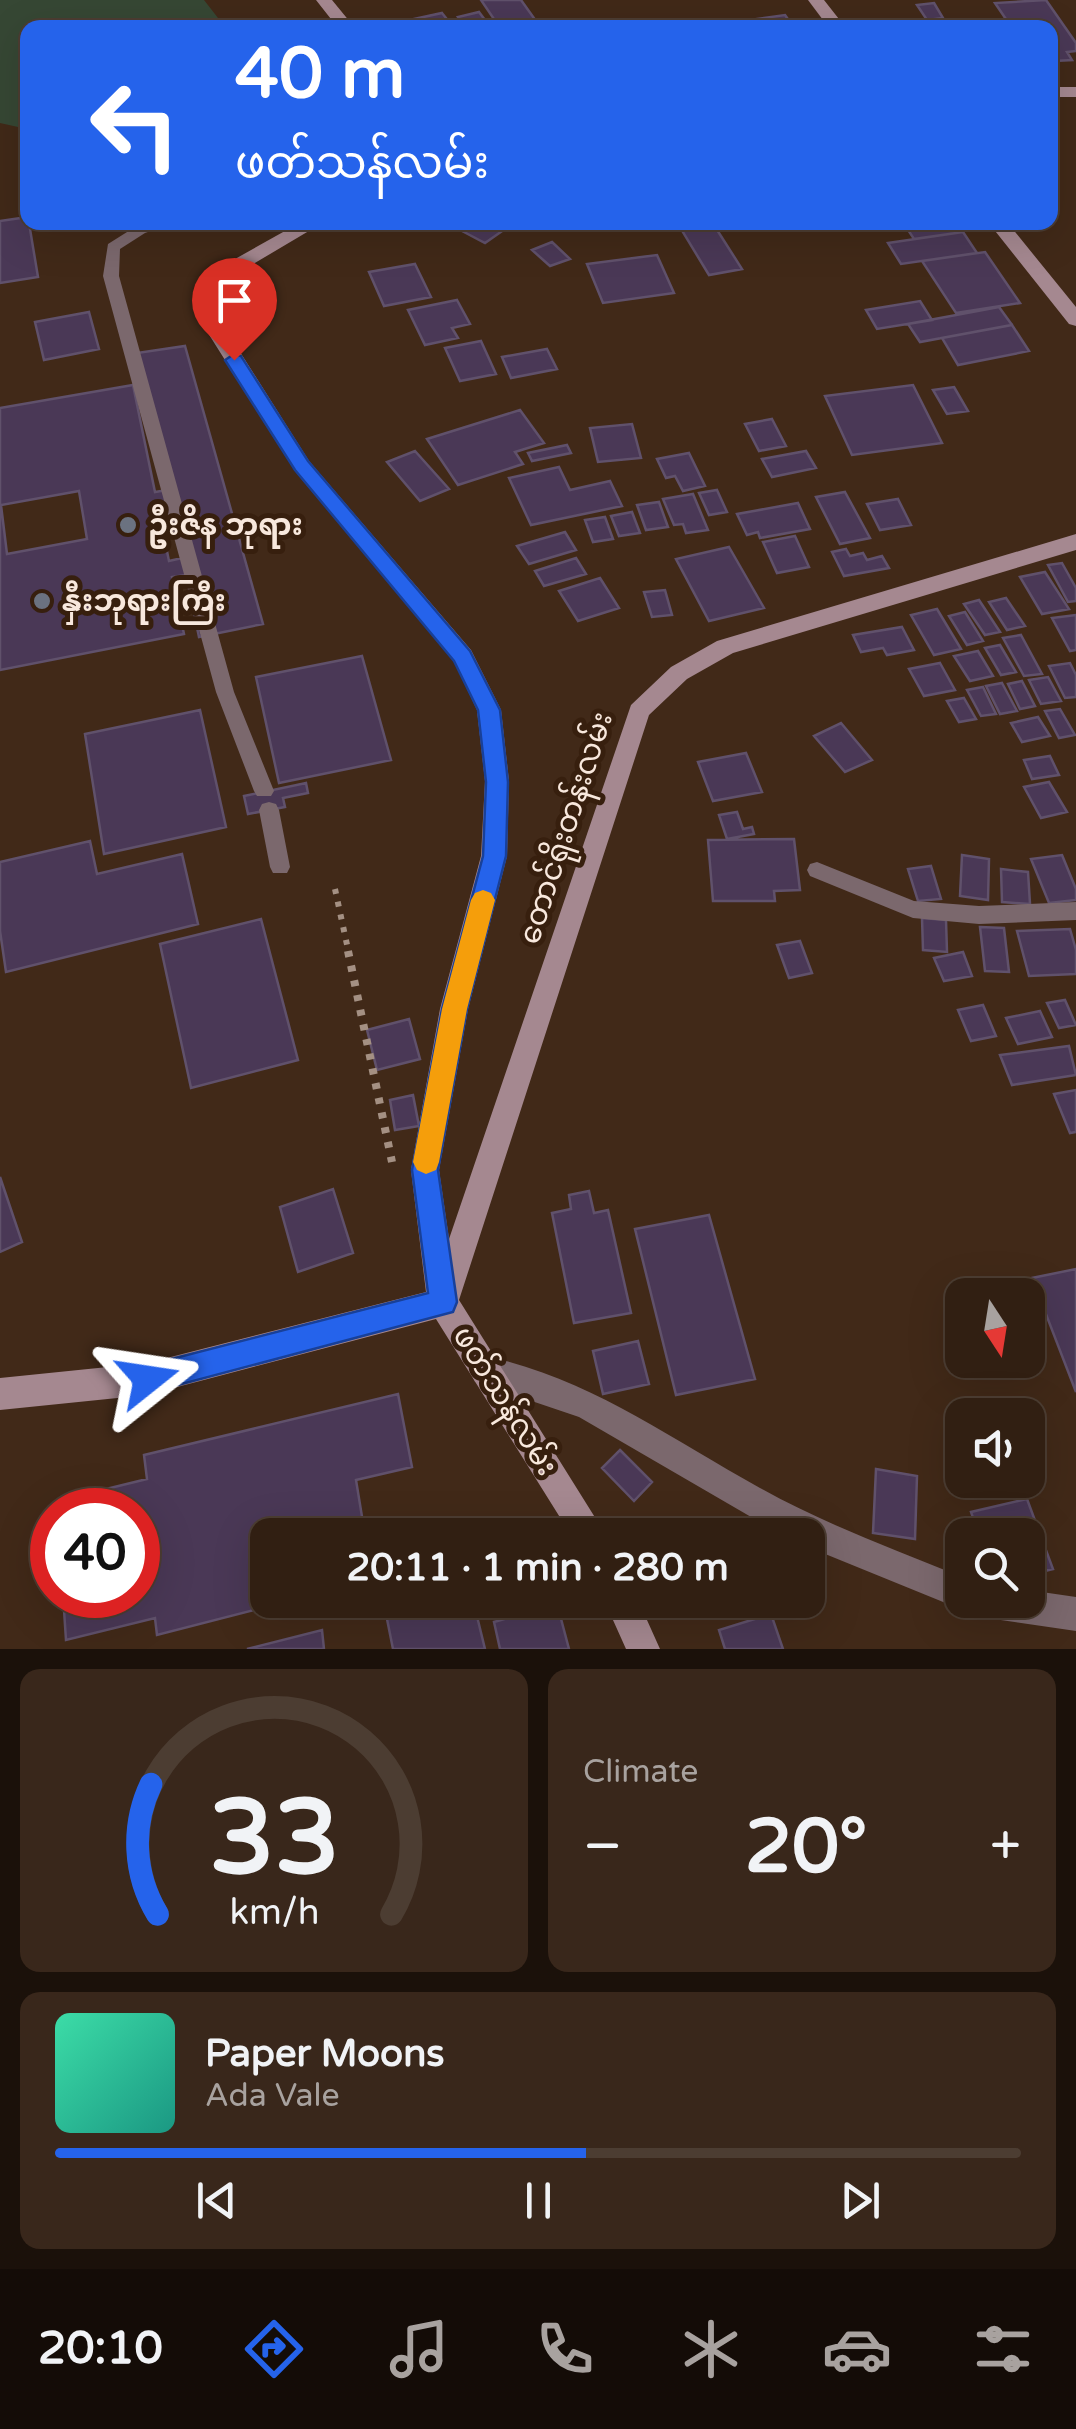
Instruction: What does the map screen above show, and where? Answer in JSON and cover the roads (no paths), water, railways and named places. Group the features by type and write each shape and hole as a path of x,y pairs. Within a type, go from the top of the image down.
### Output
{"street":[{"path":"324,0 340,20"},
{"path":"816,0 832,20"},
{"name":"ဖတ်သန်လမ်း","path":"300,230 226,272 208,291 206,314 302,466 462,656 489,710 497,782 494,856 454,1009 425,1170 443,1302 579,1518"},
{"path":"1003,230 1076,320"},
{"name":"တောင်ရိုးတန်းလမ်း","path":"443,1302 639,710 680,673 725,647 1076,542"},
{"path":"0,1394 148,1379 443,1302"},
{"path":"486,1371 534,1380 590,1403 748,1500 945,1587"},
{"path":"1045,1609 1076,1614"},
{"path":"629,1618 643,1649"}],"lane":[{"path":"140,230 112,247 111,276 224,692 266,801 280,868"},
{"path":"817,870 913,909 978,916 1076,910"}],"place":[{"name":"ဦးဇိန ဘုရား","path":"128,525"},
{"name":"နှီးဘုရားကြီး","path":"42,601"}]}
